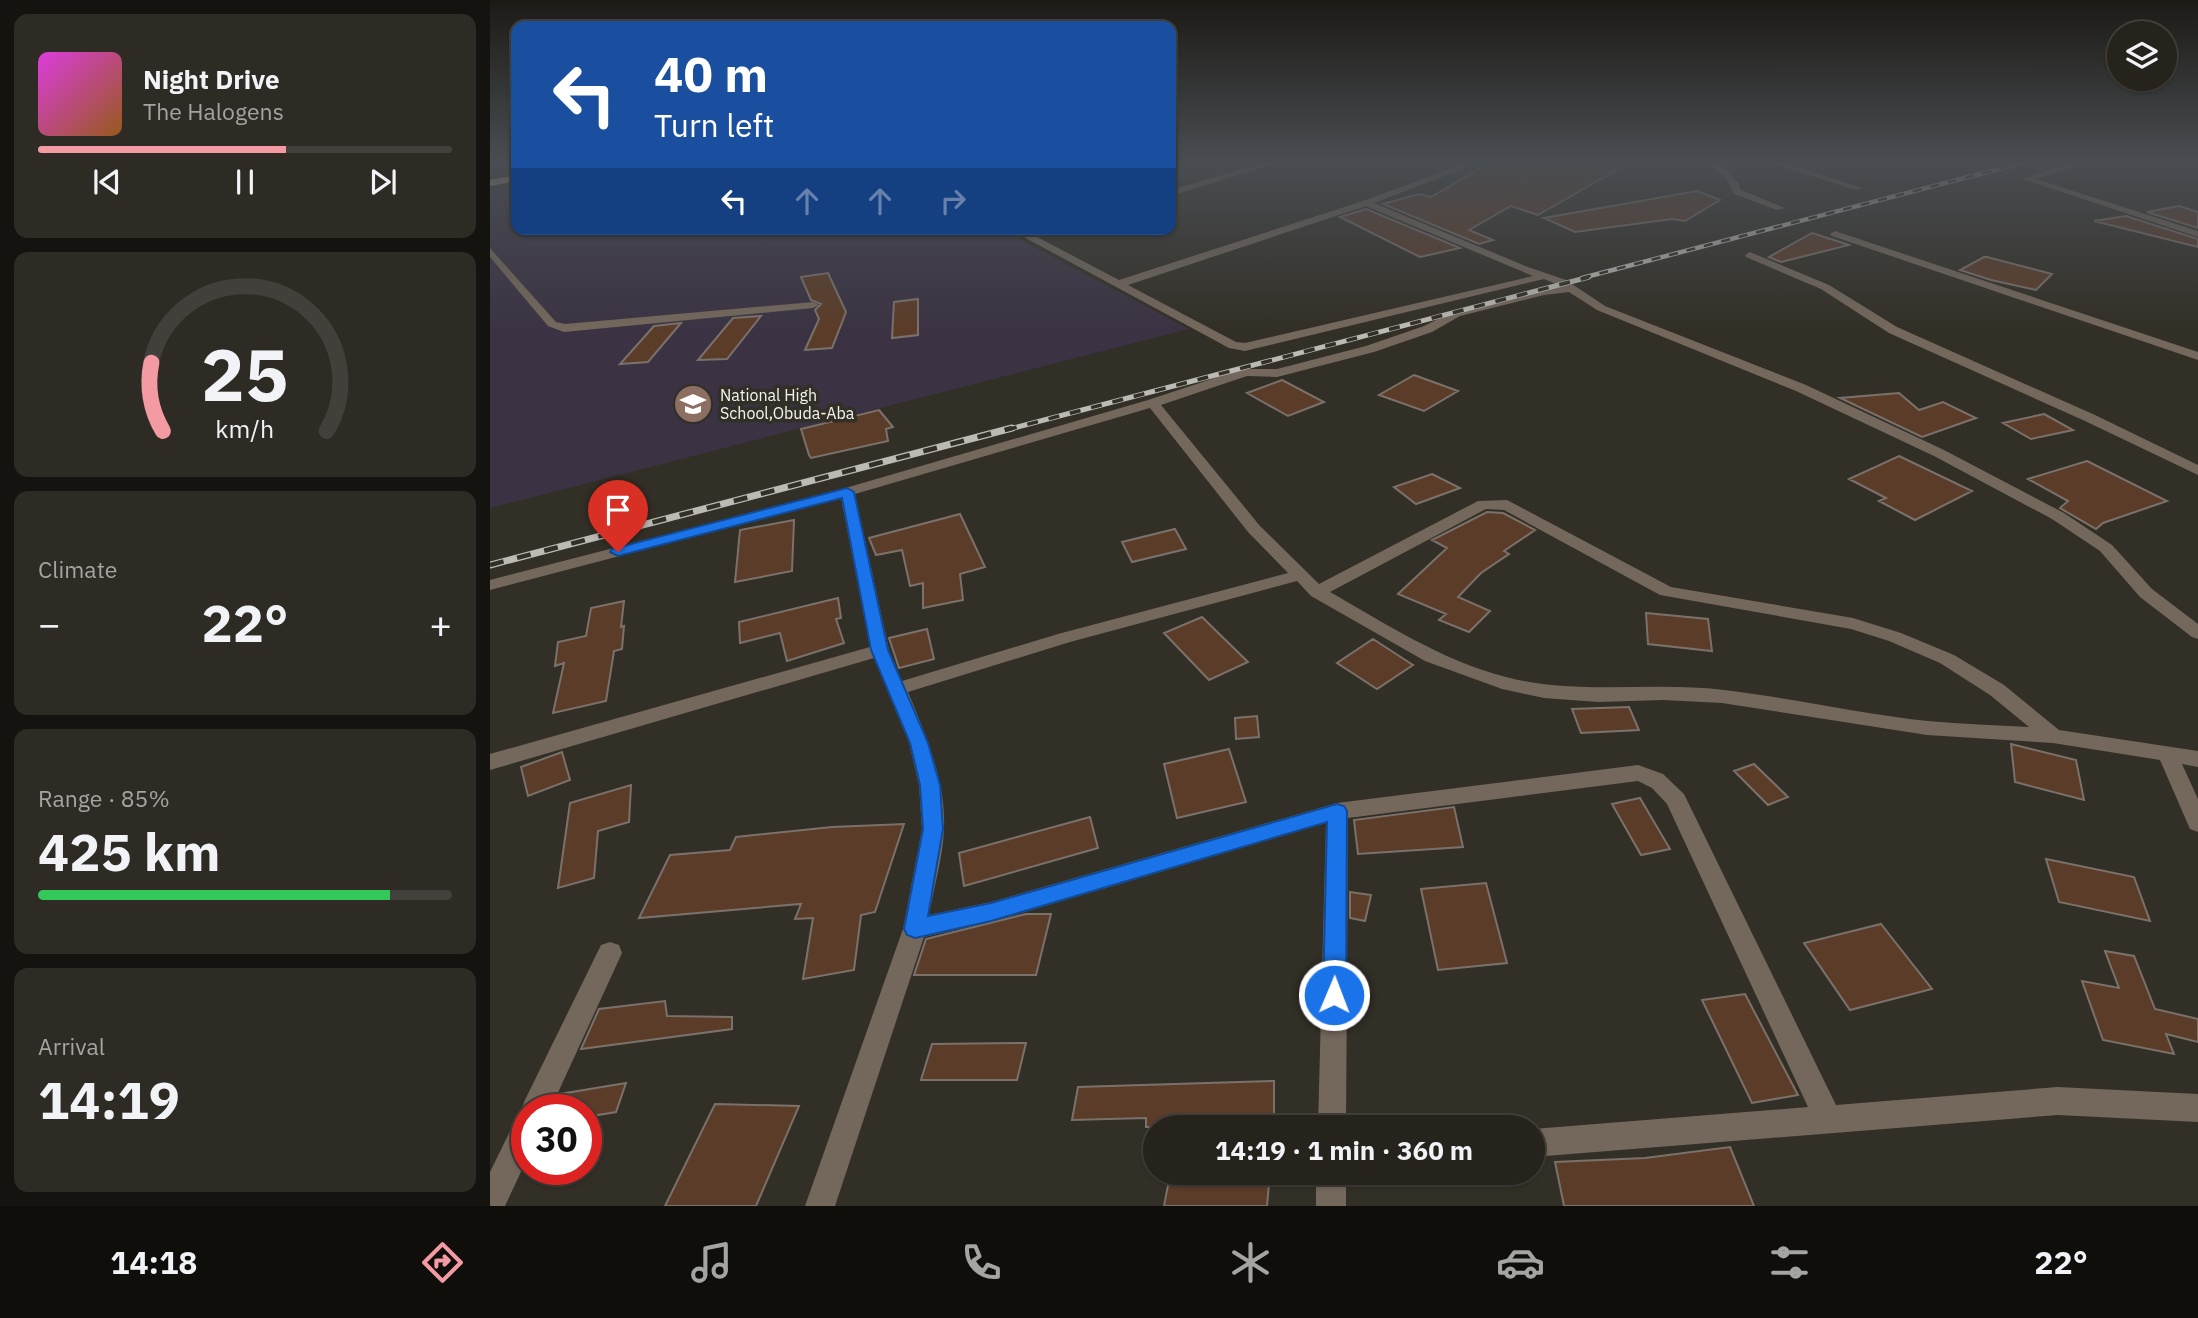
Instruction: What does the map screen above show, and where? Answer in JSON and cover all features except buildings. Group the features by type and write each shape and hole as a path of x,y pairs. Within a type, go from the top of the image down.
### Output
{"street":[{"path":"1119,284 1326,216"},
{"path":"1399,216 1573,288 1601,308 1801,387 1939,453 2059,516 2106,548 2146,593 2198,633"},
{"path":"2145,216 2198,233"},
{"path":"1835,234 2198,356"},
{"path":"1024,235 1233,345 1247,362 1249,369 1246,372"},
{"path":"492,256 552,324 564,328 813,305"},
{"path":"1750,256 1825,287 1893,330 2090,418 2198,471"},
{"path":"1233,345 1245,346 1286,339 1545,276"},
{"path":"490,585 847,492 1153,403 1246,372 1284,372 1370,349 1428,329 1456,314 1544,292 1573,288"},
{"path":"1153,403 1254,529 1317,592 1432,657 1513,685 1544,691 1598,695 1663,693 1722,696 1927,727 2053,736 2198,759"},
{"path":"820,1206 915,929 933,829 930,785 919,743 880,650 847,492"},
{"path":"1317,592 1483,504 1497,503 1525,513 1667,591 1853,624 1895,637 1947,659 1997,690 2053,736"},
{"path":"897,689 1077,634 1300,575"},
{"path":"490,762 880,650"},
{"path":"2167,753 2198,823"},
{"path":"915,929 991,912 1337,811 1638,773 1665,786 1676,800 1829,1121"},
{"path":"1332,1115 1337,811"},
{"path":"543,1094 610,953"},
{"path":"1545,1142 2058,1101 2198,1108"},
{"path":"490,1204 511,1160"},
{"path":"1331,1185 1331,1206"}],"shaded area":[{"name":"National High School,Obuda-Aba","path":"490,216 511,216 511,235 1011,235 1189,329 490,508"}],"railway":[{"path":"1582,278 1818,216"},
{"path":"1006,430 1589,277"},
{"path":"490,565 1012,428"}],"place":[{"name":"National High School,Obuda-Aba","path":"693,404"}],"route":[{"path":"618,552 847,492 880,650 919,743 930,785 933,829 915,929 991,912 1337,811 1334,995"}]}
